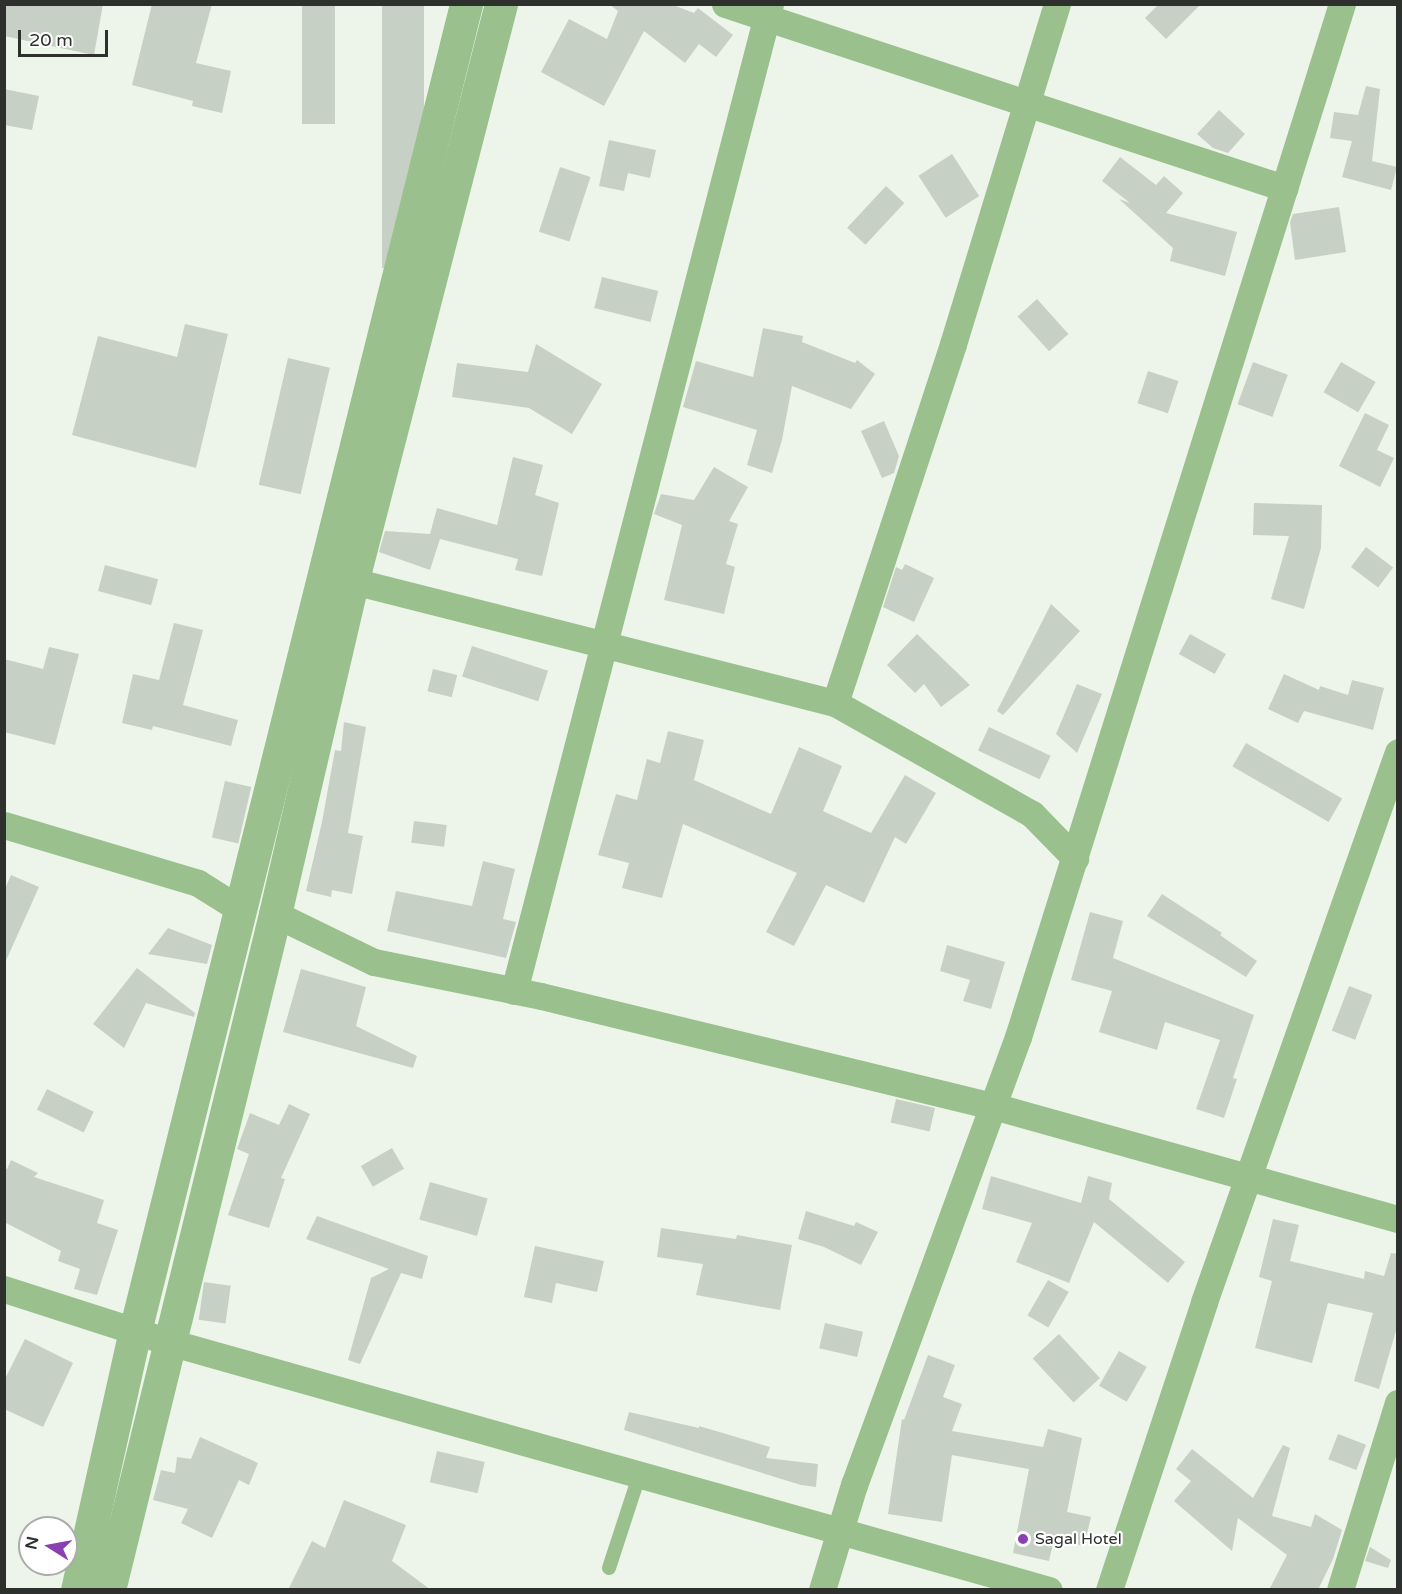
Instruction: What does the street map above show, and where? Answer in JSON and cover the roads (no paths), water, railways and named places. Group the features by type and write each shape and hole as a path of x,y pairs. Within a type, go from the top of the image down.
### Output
{"street":[{"path":"109,1590 275,914 339,578 466,4"},
{"path":"77,1590 135,1331 242,910 339,578 501,4"},
{"path":"725,4 768,11 1027,103 1284,188"},
{"path":"835,703 953,344 1057,4"},
{"path":"822,1590 854,1485 1018,1037 1342,4"},
{"path":"514,991 768,11"},
{"path":"339,578 835,703 1032,814 1075,858"},
{"path":"1109,1590 1204,1302 1398,753"},
{"path":"4,825 198,883 242,910"},
{"path":"275,914 374,962 514,991 993,1106 1398,1219"},
{"path":"4,1289 169,1342 1049,1590"},
{"path":"1340,1590 1398,1403"}],"lane":[{"path":"609,1568 640,1473"}],"place":[{"name":"Sagal Hotel","path":"1023,1539"}]}
